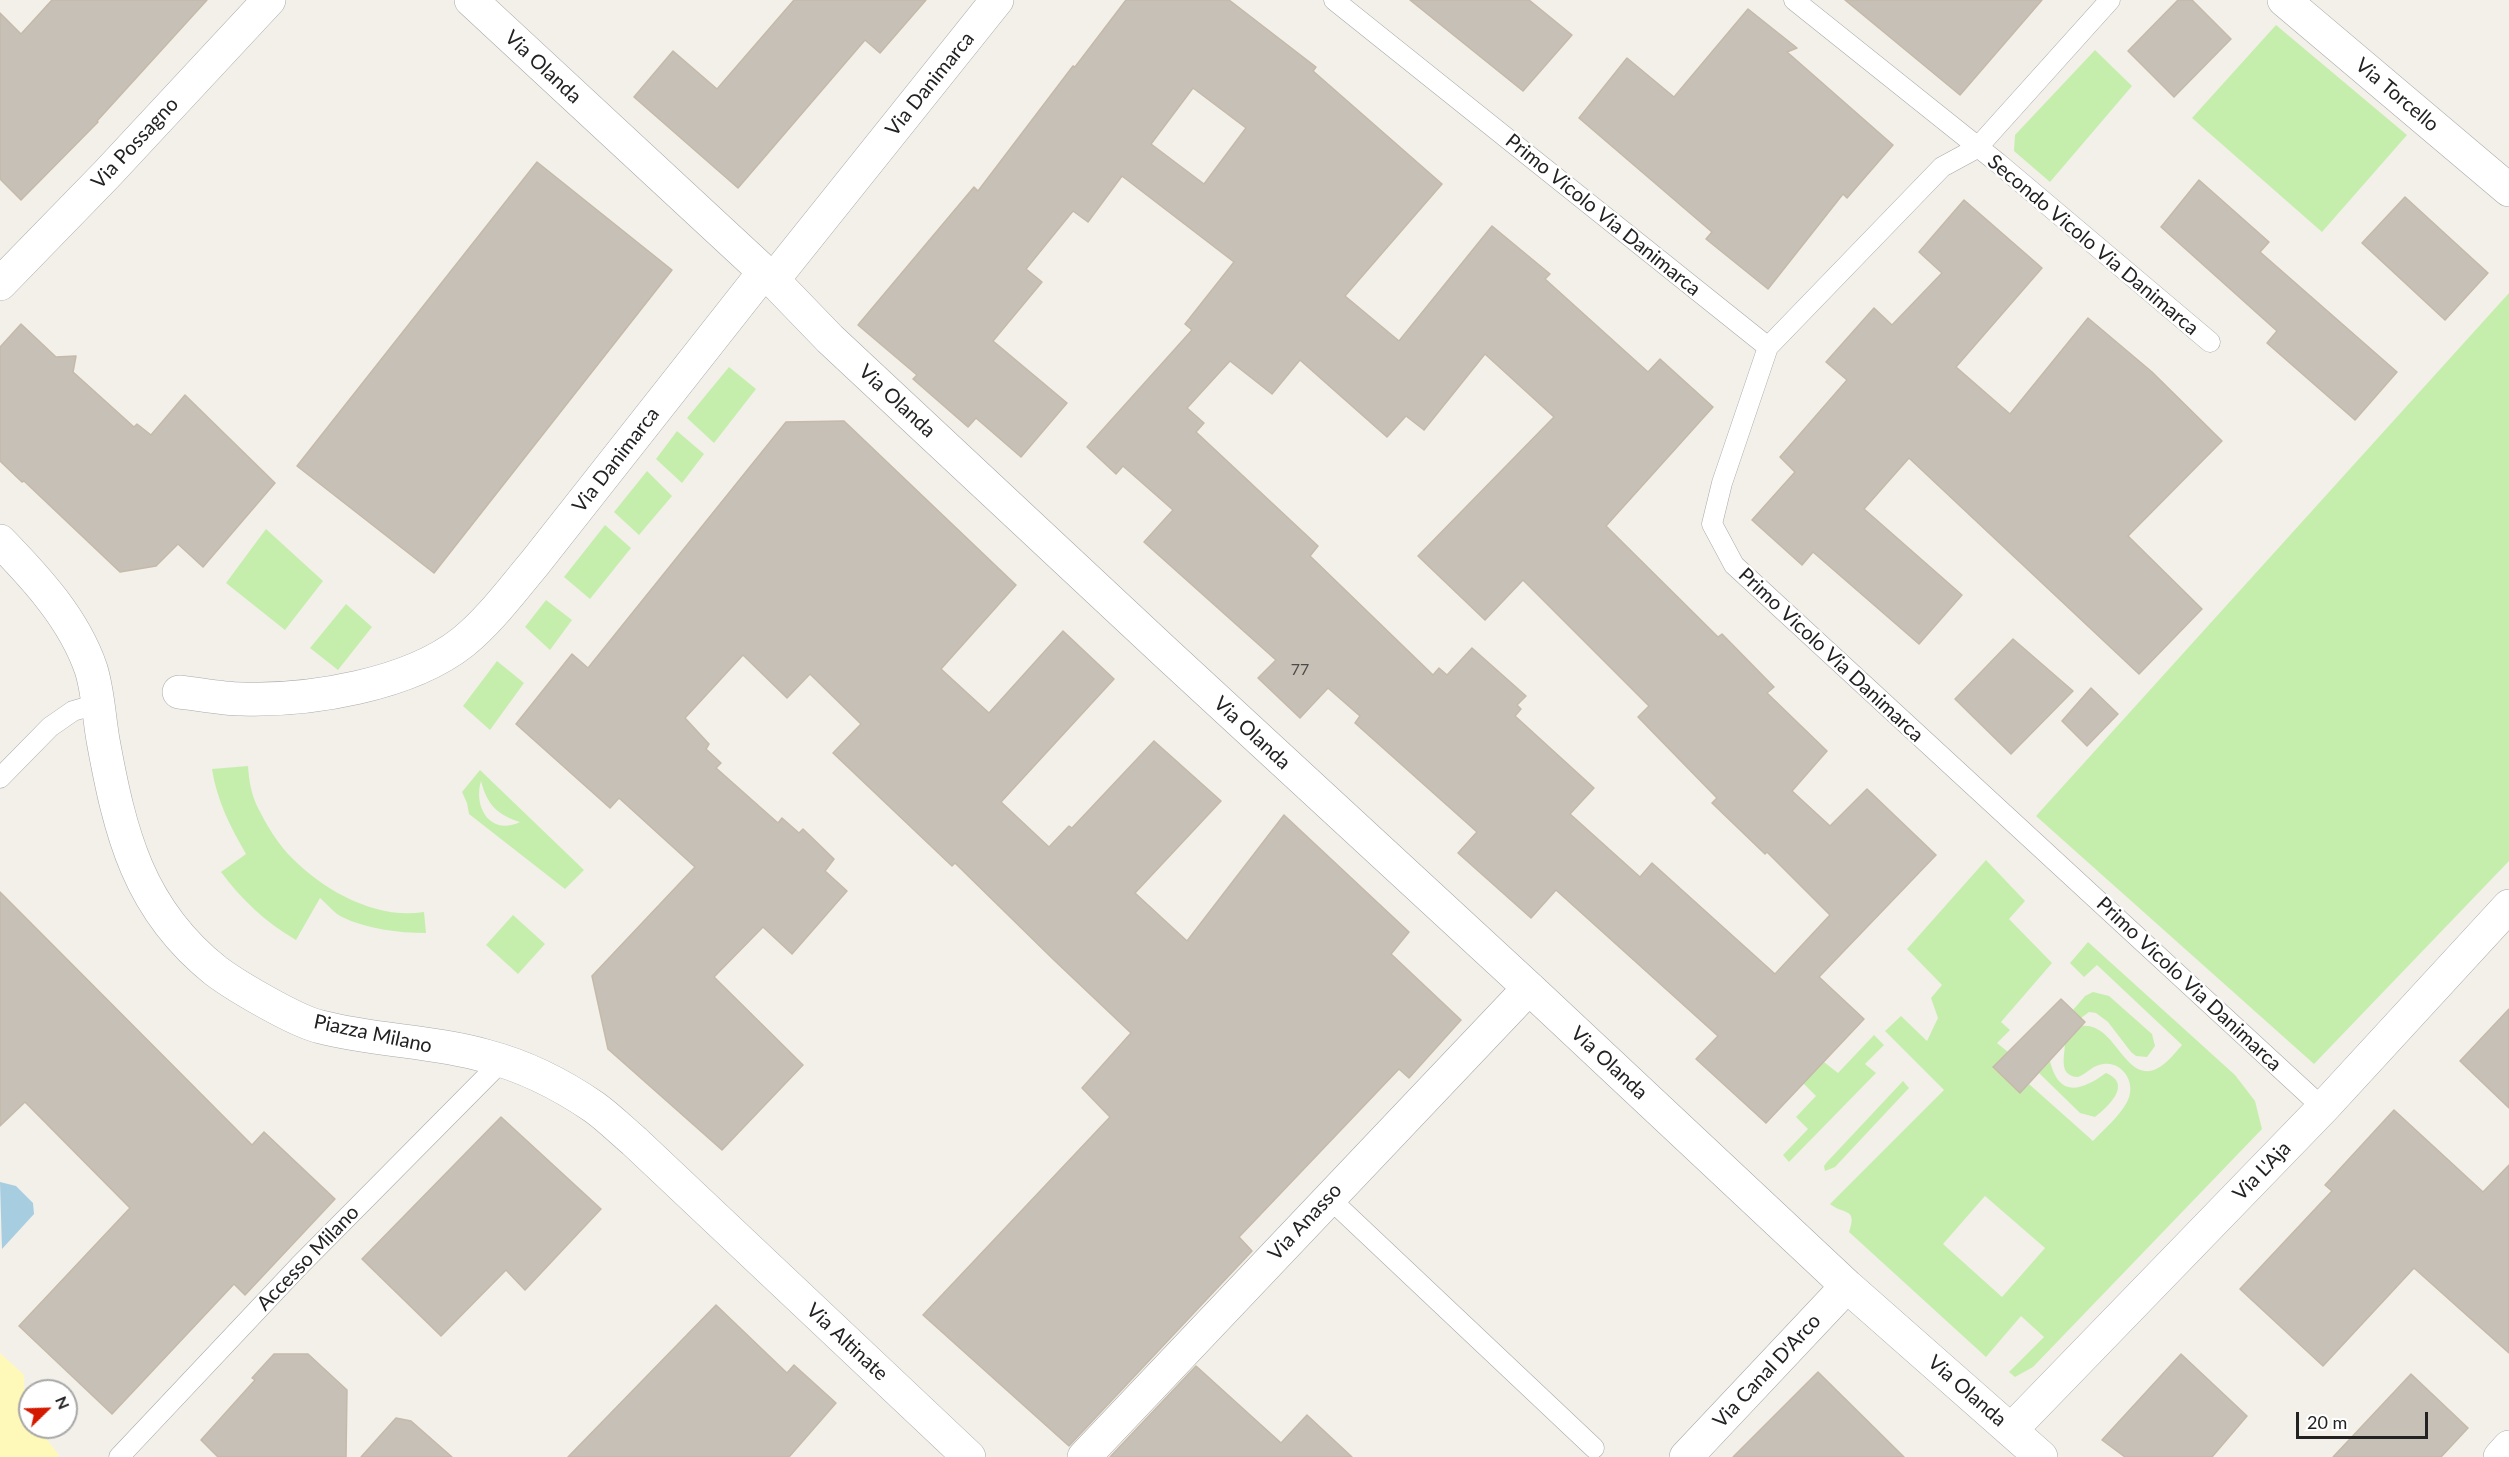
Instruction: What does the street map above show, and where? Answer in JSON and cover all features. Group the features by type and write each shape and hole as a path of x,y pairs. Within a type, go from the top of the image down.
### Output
{"street":[{"name":"Via Possagno","path":"0,284 269,0"},
{"name":"Via Olanda","path":"471,0 768,276 830,339 1529,988 1846,1286 2041,1457"},
{"name":"Via Danimarca","path":"178,692 241,699 327,694 380,683 432,660 463,642 500,605 997,0"},
{"name":"Via Torcello","path":"2284,0 2509,190"},
{"name":"Piazza Milano","path":"0,542 32,573 59,608 91,670 124,835 137,871 155,904 171,926 216,971 272,1005 318,1027 487,1056 556,1084 595,1107 725,1227"},
{"name":"Via L'Aja","path":"2011,1430 2323,1108 2509,906"},
{"name":"Via Anasso","path":"1084,1457 1328,1197 1529,988"},
{"name":"Via Altinate","path":"725,1227 969,1457"},
{"name":"Via Canal D'Arco","path":"1686,1457 1846,1286"},
{"path":"2500,1457 2509,1447"}],"lane":[{"name":"Primo Vicolo Via Danimarca","path":"1334,0 1768,346 1722,483 1712,524 1734,566 2323,1108"},
{"name":"Secondo Vicolo Via Danimarca","path":"1794,0 1977,148 2210,342"},
{"name":"Secondo Vicolo Via Danimarca","path":"1768,346 1942,167 1977,148 2110,0"},
{"path":"0,778 50,727 73,711 97,704"},
{"name":"Accesso Milano","path":"118,1457 299,1266 501,1062"},
{"path":"1328,1197 1594,1448"}],"green space":[{"path":"2276,25 2407,135 2322,232 2192,118"},
{"path":"2095,50 2132,86 2050,182 2014,151 2015,135"},
{"path":"2509,293 2509,861 2314,1064 2036,816"},
{"path":"729,367 756,389 714,443 687,418"},
{"path":"677,431 704,454 682,483 656,459"},
{"path":"647,471 672,496 639,535 614,512"},
{"path":"605,525 631,548 590,599 564,577"},
{"path":"266,529 323,581 285,630 226,583"},
{"path":"546,600 572,620 550,650 525,627"},
{"path":"346,604 372,627 338,670 310,648"},
{"path":"497,661 524,683 490,730 463,706"},
{"path":"248,766 257,806 273,834 293,859 320,882 336,892 370,907 388,912 424,912 426,933 394,931 362,925 339,915 320,898 296,940 255,910 221,872 246,854 225,813 212,769"},
{"path":"480,770 584,870 565,889 469,814 462,792","holes":["481,781 494,808 505,816 520,822 501,825 487,817 480,801"]},
{"path":"1986,860 2025,901 2009,919 2052,963 2001,1022 2010,1030 1997,1043 2008,1052 1993,1068 2020,1093 2029,1084 2093,1141 2116,1118 2127,1102 2130,1095 2129,1080 2120,1069 2107,1064 2096,1066 2078,1077 2068,1074 2064,1066 2065,1044 2082,1026 2094,1027 2104,1033 2128,1062 2147,1071 2161,1066 2182,1045 2097,965 2084,977 2070,963 2088,942 2235,1075 2255,1101 2262,1129 2033,1367 2015,1377 2009,1372 2044,1337 2021,1316 1986,1357 1849,1232 1852,1219 1850,1215 1830,1204 1944,1090 1885,1031 1901,1016 1927,1041 1938,1018 1931,998 1942,985 1907,949","holes":["1985,1196 2045,1248 2002,1297 1943,1244"]},
{"path":"513,915 545,944 518,974 486,945"},
{"path":"2093,992 2109,996 2152,1034 2155,1046 2147,1057 2136,1056 2131,1052 2108,1022 2096,1013 2089,1012 2081,1018 2073,1010 2085,996"},
{"path":"1874,1035 1884,1045 1865,1064 1876,1073 1789,1162 1783,1155 1808,1129 1796,1117 1816,1096 1803,1083 1824,1062 1838,1073"},
{"path":"2050,1061 2054,1073 2065,1086 2080,1087 2106,1073 2118,1083 2116,1095 2095,1117 2080,1113 2039,1073"},
{"path":"1903,1081 1909,1088 1835,1167 1825,1171 1824,1166 1827,1162"}],"sand":[{"path":"0,1353 24,1375 24,1379 18,1379 18,1439 46,1439 59,1455 57,1457 0,1457"}],"water":[{"path":"0,1182 16,1186 33,1203 34,1214 2,1249"}],"building":[{"path":"52,0 207,0 98,122 21,200 0,179 0,13 21,34"},
{"path":"794,0 926,0 880,53 865,40 738,188 634,97 673,51 717,89"},
{"path":"1126,0 1229,0 1316,67 1313,71 1442,184 1345,296 1399,341 1492,226 1550,274 1545,279 1648,372 1660,359 1713,407 1606,526 1718,637 1722,634 1774,687 1767,693 1827,751 1792,791 1830,826 1867,789 1936,855 1819,977 1864,1019 1766,1123 1696,1059 1718,1036 1556,890 1531,918 1458,853 1477,832 1355,723 1360,716 1328,688 1300,718 1258,678 1276,660 1144,542 1173,510 1123,466 1116,474 1087,447 1192,330 1185,324 1234,262 1122,176 1088,222 1073,211 1026,269 1042,282 993,341 1067,403 1021,457 976,418 968,427 913,379 917,375 858,325 974,187 978,191 1073,66 1075,67","holes":["1193,88 1246,128 1204,184 1151,144","1485,354 1554,417 1418,556 1485,620 1523,580 1649,706 1638,717 1717,798 1712,803 1765,854 1767,852 1830,915 1775,974 1652,863 1640,877 1570,814 1594,788 1515,716 1521,709 1517,705 1526,696 1472,648 1447,675 1439,668 1433,675 1310,556 1318,546 1196,432 1204,423 1187,408 1230,361 1272,394 1300,360 1387,437 1406,416 1424,430"]},
{"path":"1410,0 1529,0 1572,35 1523,91"},
{"path":"1845,0 2042,0 1960,95"},
{"path":"2178,0 2192,0 2231,39 2174,97 2128,51"},
{"path":"1748,9 1797,48 1787,52 1893,145 1847,198 1843,194 1768,289 1706,239 1712,232 1579,118 1627,58 1674,97"},
{"path":"537,162 672,270 434,573 297,466"},
{"path":"2199,180 2269,242 2260,252 2397,372 2355,420 2267,343 2277,331 2161,227"},
{"path":"2405,197 2488,273 2445,320 2362,243"},
{"path":"1964,200 2042,268 1956,367 2010,414 2088,318 2152,372 2222,441 2128,536 2202,609 2139,674 1909,458 1864,509 1962,595 1919,644 1813,552 1802,565 1752,520 1795,472 1780,457 1847,380 1826,362 1874,308 1892,325 1942,273 1919,252"},
{"path":"21,324 56,357 76,356 73,372 134,427 137,424 151,435 185,395 275,483 203,567 178,544 156,566 120,572 0,461 0,347"},
{"path":"844,421 1016,585 941,669 989,713 1063,631 1114,679 1001,802 1049,847 1069,826 1072,828 1154,741 1221,801 1135,893 1187,941 1284,815 1409,932 1391,954 1461,1020 1409,1078 1399,1069 1239,1237 1252,1251 1069,1446 923,1315 1110,1117 1082,1088 1131,1033 955,863 952,866 833,753 861,724 810,674 787,698 743,655 685,718 709,744 706,749 721,763 716,768 778,823 782,818 799,833 803,829 834,859 825,871 847,891 792,954 763,927 714,977 803,1065 722,1150 608,1049 592,976 695,867 619,798 610,808 516,724 572,654 588,668 786,422"},
{"path":"2013,639 2073,691 2011,754 1955,699"},
{"path":"2091,688 2118,714 2087,746 2062,721"},
{"path":"0,892 252,1145 264,1132 335,1199 245,1295 234,1284 112,1414 78,1382 78,1379 75,1379 19,1326 130,1208 25,1102 0,1126"},
{"path":"2061,999 2085,1022 2020,1093 1993,1067"},
{"path":"2509,1009 2509,1108 2460,1061"},
{"path":"2394,1110 2483,1192 2509,1165 2509,1353 2414,1268 2323,1366 2240,1289 2332,1191 2325,1185"},
{"path":"501,1117 601,1209 525,1290 506,1270 441,1336 362,1259"},
{"path":"716,1305 787,1373 794,1365 836,1403 789,1457 568,1457"},
{"path":"274,1354 308,1354 347,1390 346,1457 218,1457 201,1440 255,1380 252,1378"},
{"path":"2181,1354 2247,1416 2212,1457 2125,1457 2102,1440"},
{"path":"1196,1366 1281,1443 1307,1415 1352,1457 1110,1457"},
{"path":"1818,1372 1904,1457 1733,1457"},
{"path":"2411,1374 2468,1428 2441,1457 2333,1457"},
{"path":"396,1418 411,1421 452,1457 361,1457"}]}
